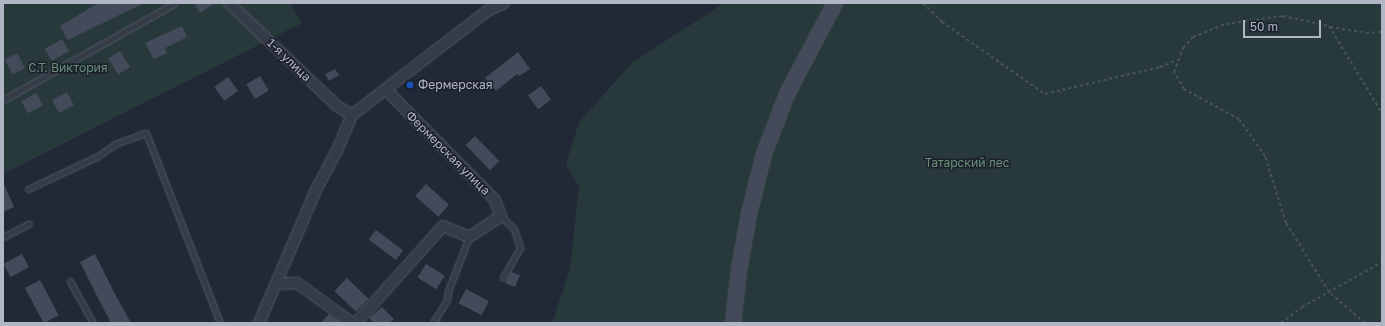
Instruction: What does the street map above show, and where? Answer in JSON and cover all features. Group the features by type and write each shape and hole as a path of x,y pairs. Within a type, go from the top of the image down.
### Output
{"main road":[{"path":"734,323 739,270 748,214 764,154 787,94 835,3"}],"street":[{"name":"1-я улица","path":"229,3 337,106 352,115"},
{"path":"259,323 317,188 336,153 352,115 487,11 504,3"},
{"name":"Фермерская улица","path":"386,90 495,200 500,216"},
{"path":"356,323 443,226 469,237 500,216"},
{"path":"276,284 297,283 352,323"}],"lane":[{"path":"3,100 174,3"},
{"path":"28,189 98,156 115,144 146,133 220,323"},
{"path":"500,216 514,229 520,248 502,277"},
{"path":"3,237 29,224"},
{"path":"437,323 434,321 447,300 448,291 469,237"},
{"path":"70,281 94,323"}],"path":[{"path":"923,3 942,22 1046,94 1160,67 1178,60"},
{"path":"1365,323 1329,292 1286,224 1265,156 1239,119 1184,89 1174,72 1183,48 1193,37 1226,24 1283,16 1366,33 1382,32"},
{"path":"1329,26 1382,113"},
{"path":"1281,323 1329,292 1382,262"}],"green space":[{"name":"С.Т. Виктория","path":"3,3 290,3 302,23 3,174"},
{"name":"Татарский лес","path":"724,3 1382,3 1382,323 552,323 570,269 579,187 566,164 579,122 633,62"}],"building":[{"path":"98,3 144,3 68,40 60,26"},
{"path":"194,3 215,3 200,13"},
{"path":"182,26 187,37 165,48 167,53 154,59 145,43"},
{"path":"62,39 69,51 52,61 45,49"},
{"path":"120,51 130,67 118,75 108,58"},
{"path":"518,52 530,69 519,76 517,74 496,91 485,78"},
{"path":"17,53 25,68 13,75 5,60"},
{"path":"335,69 339,75 329,81 325,74"},
{"path":"260,76 269,91 255,99 246,84"},
{"path":"228,77 238,91 224,101 214,87"},
{"path":"541,86 551,100 538,109 528,95"},
{"path":"67,92 74,105 59,113 52,100"},
{"path":"36,93 43,105 28,114 21,102"},
{"path":"475,136 499,161 490,170 466,145"},
{"path":"3,182 14,207 3,212"},
{"path":"426,184 449,205 438,217 415,196"},
{"path":"376,230 403,250 396,260 369,240"},
{"path":"22,254 29,267 11,277 3,264"},
{"path":"95,254 131,323 111,323 80,262"},
{"path":"426,264 445,276 436,289 418,278"},
{"path":"511,272 520,275 515,287 505,283"},
{"path":"347,278 369,299 356,312 334,291"},
{"path":"40,280 59,315 44,323 25,288"},
{"path":"466,289 489,301 481,315 458,303"},
{"path":"382,307 394,319 389,323 374,323 369,318"},
{"path":"329,314 341,323 321,323"}],"place":[{"name":"Фермерская","path":"410,85"}]}
